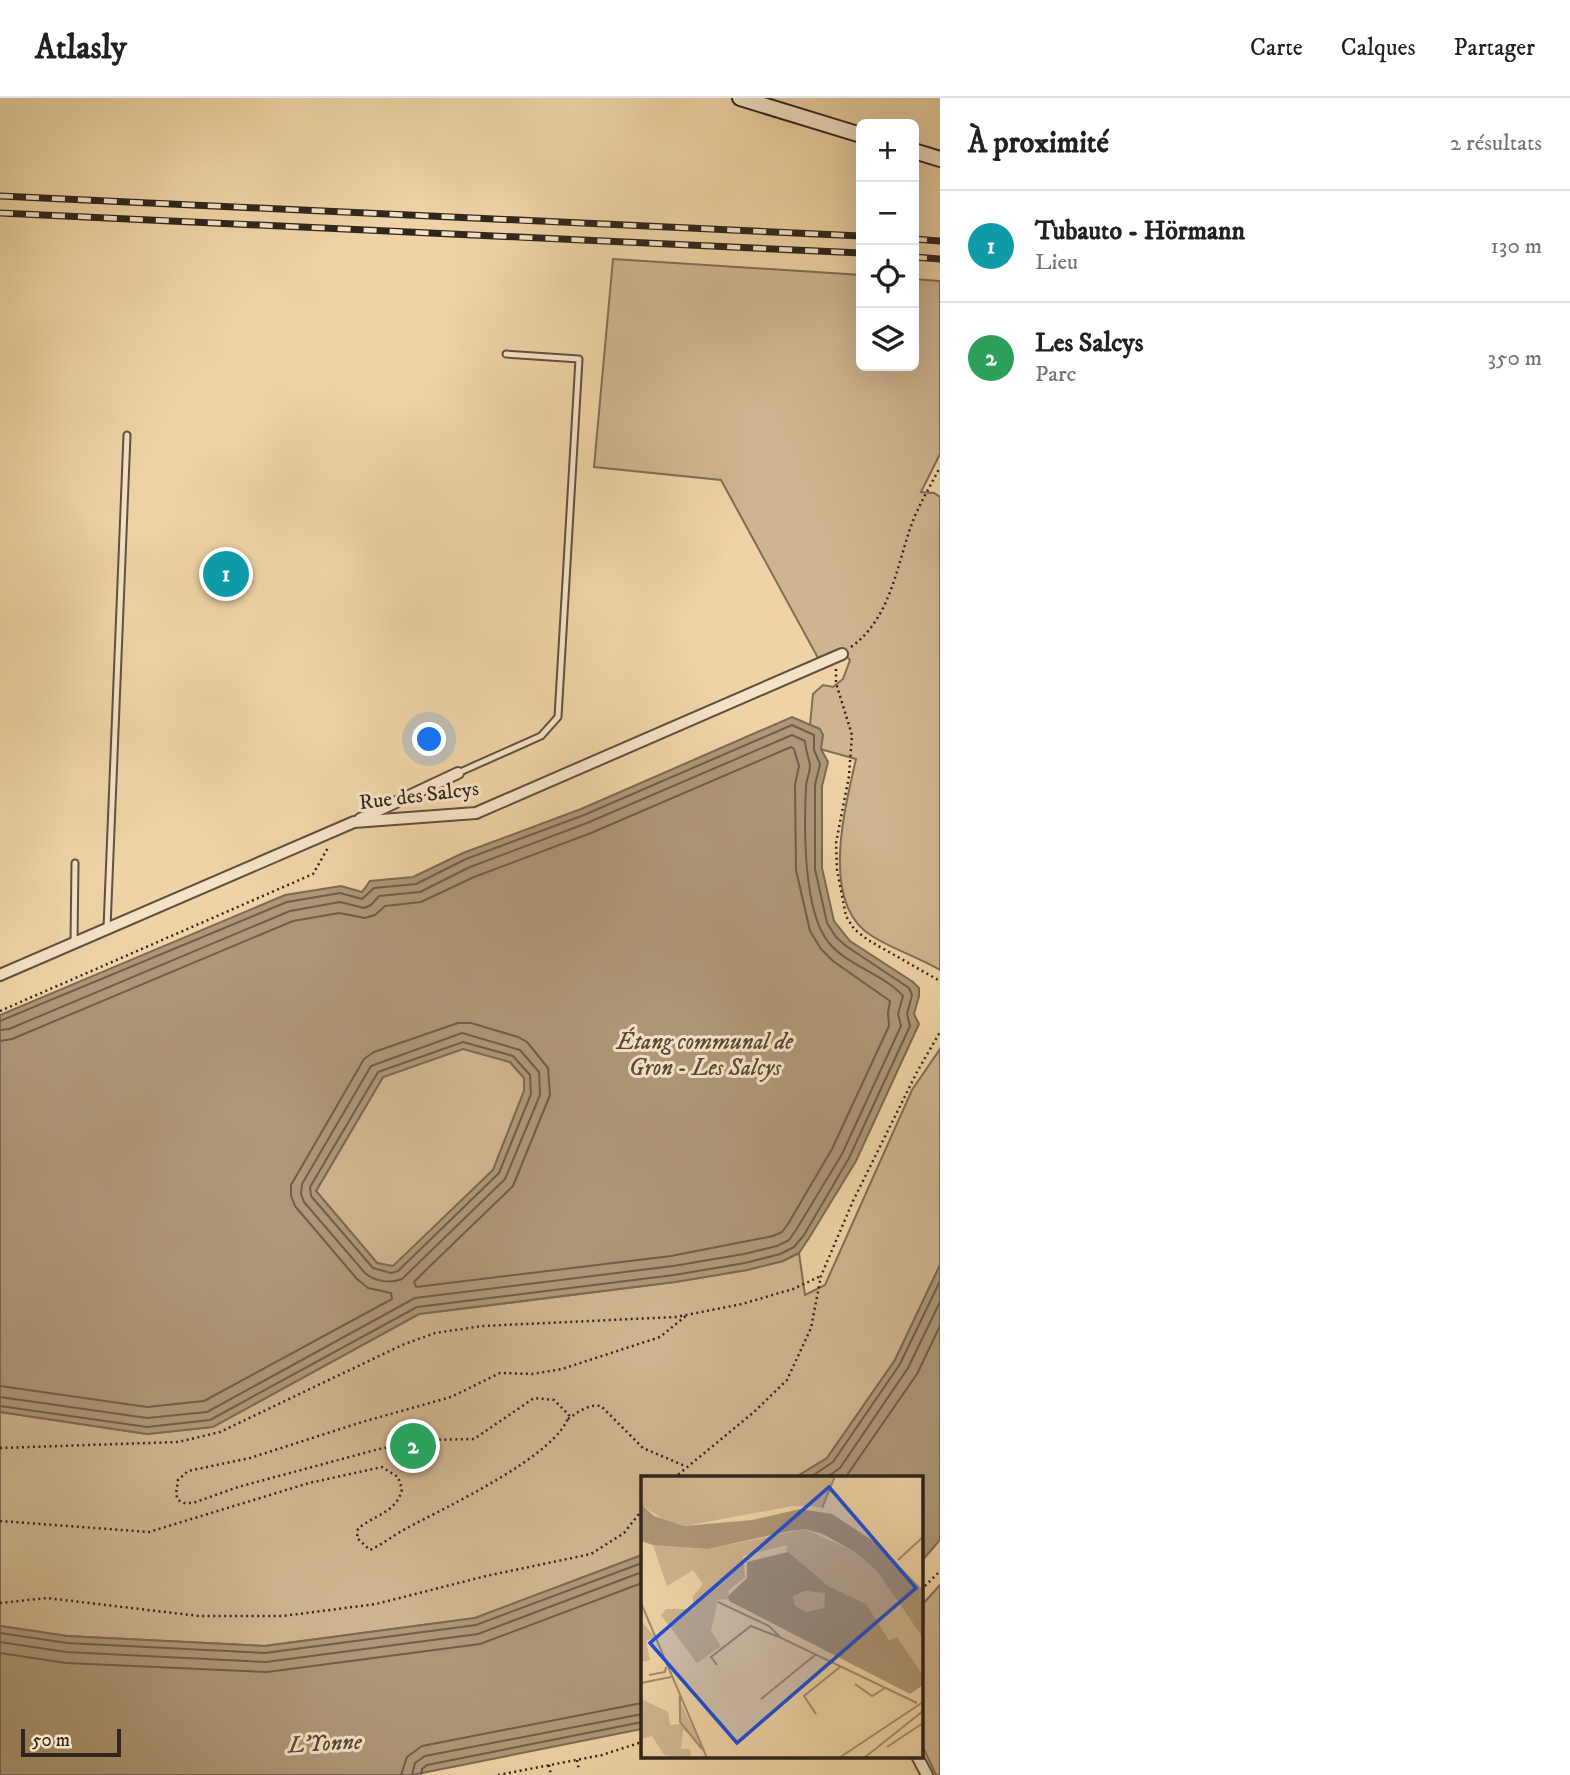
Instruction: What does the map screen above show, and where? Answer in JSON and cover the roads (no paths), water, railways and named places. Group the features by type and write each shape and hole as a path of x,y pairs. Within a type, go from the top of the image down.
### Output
{"main road":[{"path":"740,98 782,108 856,133"},
{"path":"919,153 940,159"}],"street":[{"name":"Rue des Salcys","path":"0,975 354,822 476,813 842,654"},
{"path":"354,822 458,773"},
{"path":"918,1758 927,1775"}],"lane":[{"path":"458,773 541,736 558,717 579,359 506,355"},
{"path":"107,928 127,435"},
{"path":"74,943 75,863"}],"water":[{"name":"Étang communal de Gron - Les Salcys","path":"792,717 820,729 823,735 821,749 828,762 822,786 822,868 834,921 850,941 919,988 914,1014 919,1024 856,1161 799,1253 783,1261 747,1270 675,1282 419,1314 213,1427 147,1434 0,1412 0,1015 285,895 341,886 362,892 370,881 413,877 463,853 581,809","holes":["463,1049 510,1062 524,1078 524,1091 493,1170 393,1266 377,1263 316,1191 383,1077"]},
{"path":"940,1265 940,1540 922,1561 922,1476 798,1476 827,1458 895,1360"},
{"name":"L'Yonne","path":"641,1555 641,1729 412,1775 0,1775 0,1626 67,1636 265,1646 475,1618"}],"railway":[{"path":"0,196 856,236"},
{"path":"0,213 856,253"},
{"path":"919,239 940,241"},
{"path":"919,257 940,259"}],"place":[{"name":"Tubauto - Hörmann","path":"226,574"},
{"name":"Les Salcys","path":"413,1446"}]}
